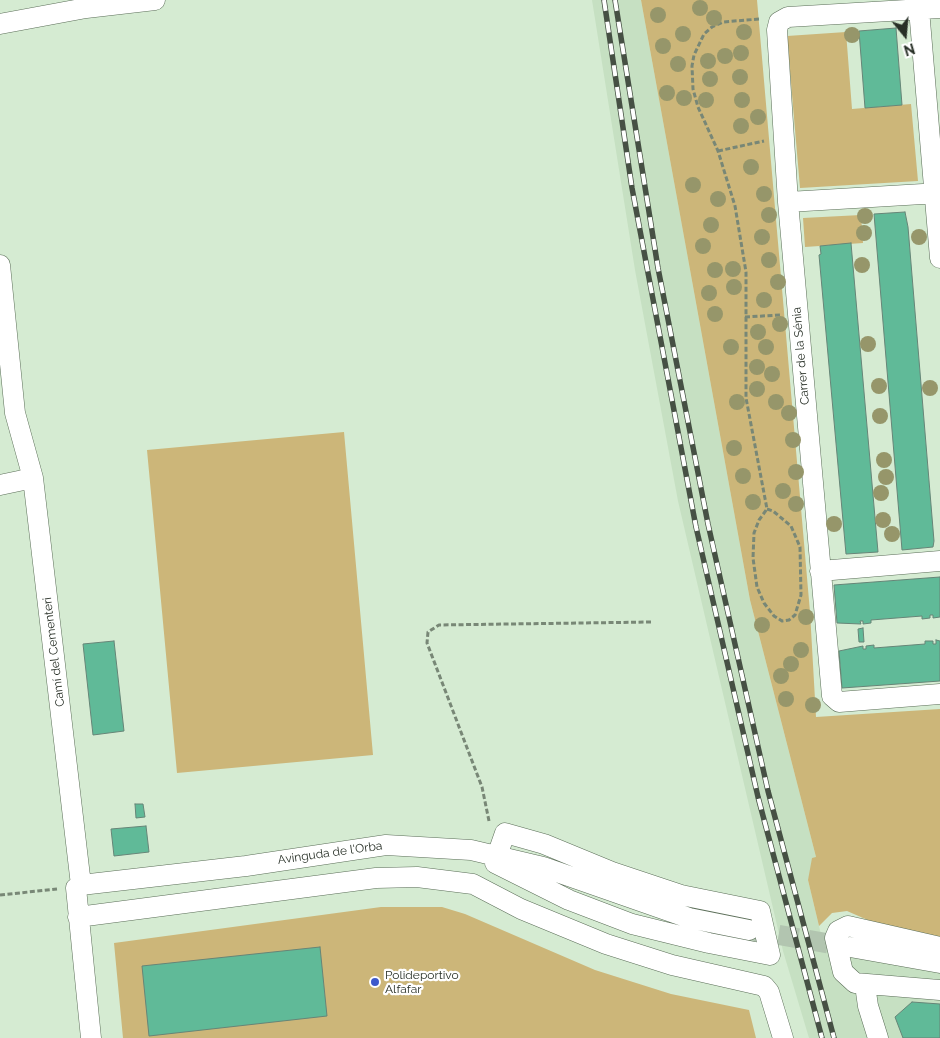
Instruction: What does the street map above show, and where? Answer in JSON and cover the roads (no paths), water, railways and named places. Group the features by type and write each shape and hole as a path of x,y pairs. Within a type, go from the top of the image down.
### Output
{"street":[{"path":"0,24 86,8 155,0"},
{"path":"940,8 919,10 937,193 940,258"},
{"name":"Carrer de la Sénia","path":"919,10 784,19 779,22 777,30 788,202 832,696 839,702 940,694"},
{"path":"788,202 937,193"},
{"name":"Camí del Cementeri","path":"0,265 15,413 33,478 78,886 78,917 91,1038"},
{"path":"0,485 33,478"},
{"path":"820,571 940,561"},
{"path":"471,850 551,892 632,924 709,943 770,955 760,911 681,895 612,872 544,844 505,833 497,856"},
{"name":"Avinguda de l'Orba","path":"78,886 386,845 471,850 542,867 690,918 749,930"},
{"path":"304,857 310,888"},
{"path":"78,917 376,878 417,877 473,884 521,909 606,944 672,966 764,986 769,992 783,1038"},
{"path":"940,947 848,926 841,928 835,935 844,952 843,972 849,979 865,985 940,990"},
{"path":"844,952 940,963"},
{"path":"865,985 868,1006 878,1038"}],"tunnel":[{"path":"749,930 850,947"}],"railway":[{"path":"604,0 632,188 696,527 758,797 822,1038"},
{"path":"615,0 658,268 708,524 768,791 834,1038"}],"place":[{"name":"Polideportivo Alfafar","path":"375,982"}]}
